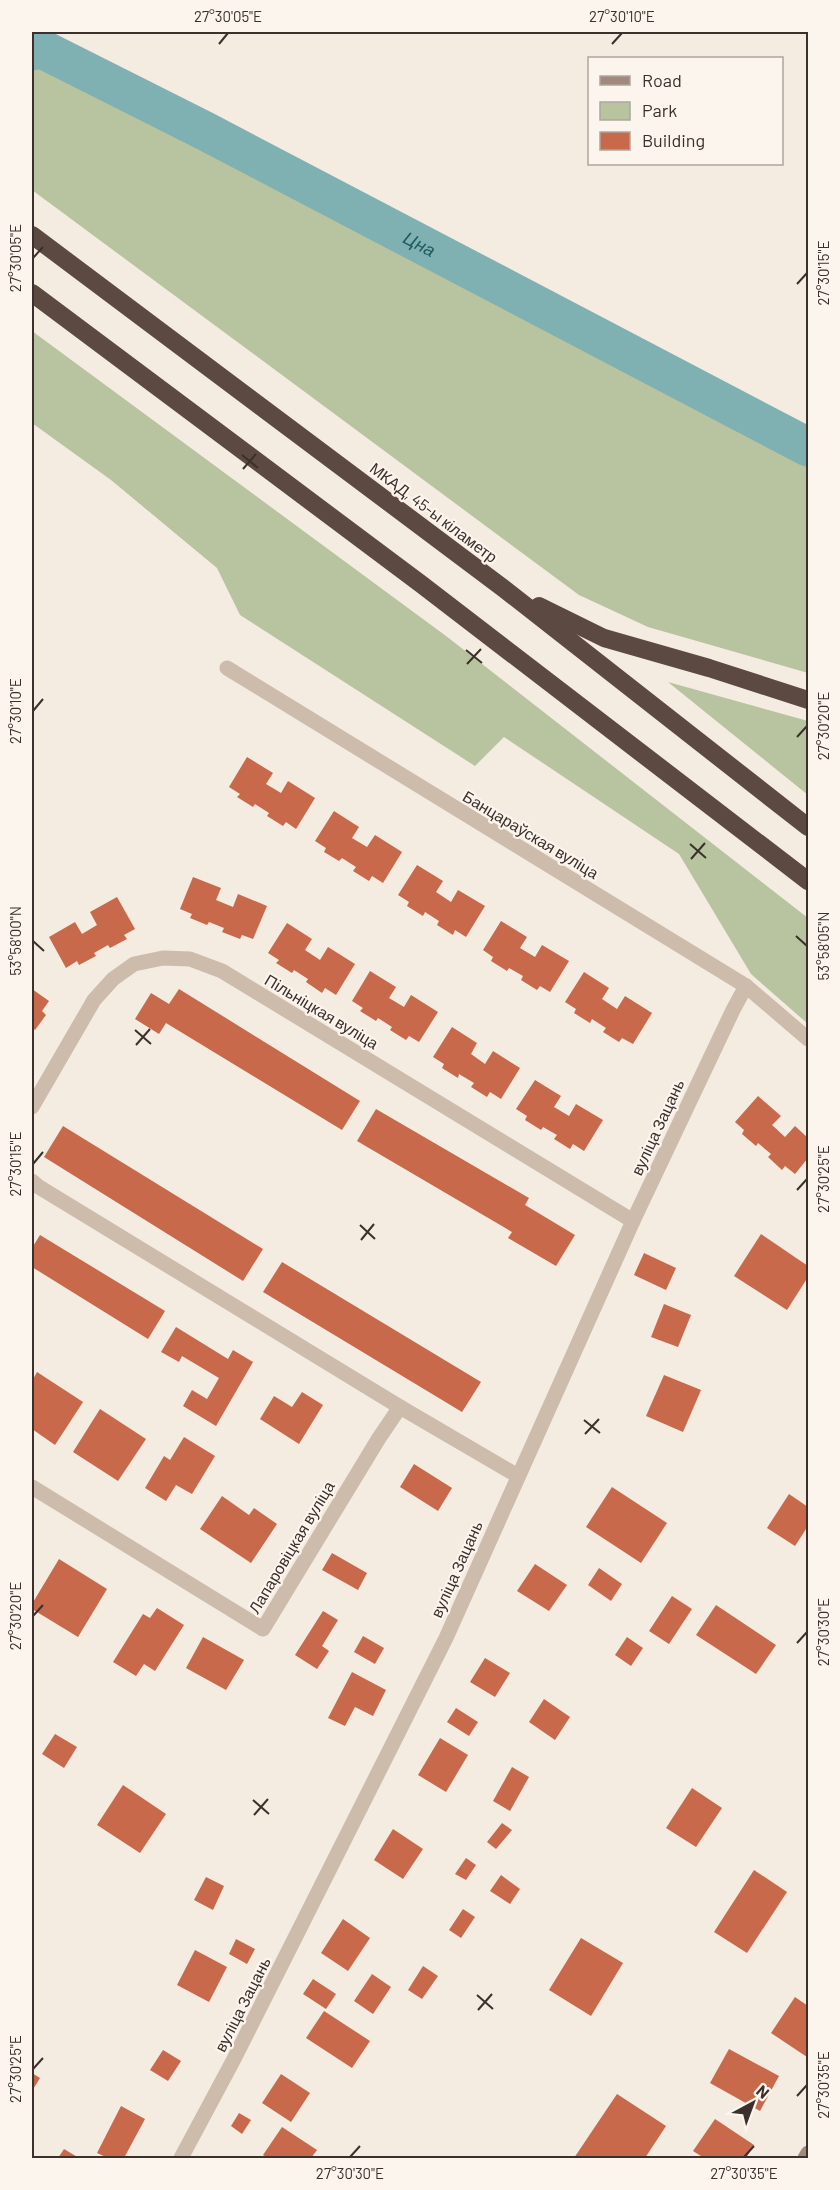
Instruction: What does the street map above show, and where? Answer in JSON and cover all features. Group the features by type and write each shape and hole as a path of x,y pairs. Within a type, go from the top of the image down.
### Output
{"highway":[{"name":"МКАД, 45-ы кіламетр","path":"32,235 502,588 808,827"},
{"path":"32,294 421,584 808,881"},
{"path":"502,588 604,638 709,668 808,700"}],"street":[{"name":"Банцараўская вуліца","path":"227,668 746,986 808,1039"},
{"name":"Пільніцкая вуліца","path":"32,1107 94,1000 113,979 134,964 163,958 190,959 222,971 633,1221"},
{"name":"вуліца Зацань","path":"181,2158 234,2059 446,1638 633,1221 732,1010 746,986"},
{"path":"32,1180 39,1187 400,1407 518,1476"},
{"name":"Лапаровіцкая вуліца","path":"32,1487 263,1629 400,1407"},
{"path":"805,2158 808,2153"}],"green space":[{"path":"32,32 57,32 32,61"},
{"path":"32,65 199,148 808,462 808,673 648,627 579,595 32,190"},
{"path":"32,331 446,636 808,918 808,1024 751,974 679,854 504,737 475,766 240,615 217,568 111,480 32,423"},
{"path":"668,682 808,721 808,795"}],"building":[{"path":"247,757 273,773 266,784 281,793 288,781 315,798 296,829 286,822 283,826 267,816 269,813 237,797 240,794 229,787"},
{"path":"334,811 359,827 352,838 367,847 375,835 402,852 383,883 372,876 369,881 353,871 356,867 342,858 339,861 324,852 326,848 315,841"},
{"path":"417,865 443,881 436,892 451,902 458,890 485,906 466,937 455,930 453,935 437,925 439,921 425,912 423,916 407,906 409,902 398,895"},
{"path":"193,877 221,888 216,900 233,907 238,894 267,906 253,939 242,935 240,939 222,932 224,928 209,922 207,925 190,918 192,914 180,909"},
{"path":"117,897 135,929 124,935 127,939 110,948 108,945 94,953 96,956 79,965 77,961 66,968 49,937 75,922 82,934 97,925 90,912"},
{"path":"501,921 527,937 520,948 535,957 542,945 569,961 550,992 540,986 537,990 521,980 523,976 509,968 507,971 491,961 493,957 483,950"},
{"path":"287,923 312,939 305,950 320,960 328,947 355,964 336,995 325,988 322,993 306,982 308,979 276,963 279,960 268,953"},
{"path":"370,971 396,987 389,998 404,1007 411,995 438,1012 419,1042 409,1036 406,1040 390,1030 392,1027 378,1018 376,1021 360,1011 363,1008 352,1001"},
{"path":"584,972 609,988 602,999 617,1009 625,996 652,1013 633,1044 622,1038 619,1042 603,1032 606,1028 592,1019 590,1023 574,1013 576,1009 565,1002"},
{"path":"32,989 49,1001 42,1011 46,1015 35,1030 32,1027"},
{"path":"179,989 360,1101 342,1130 166,1023 159,1034 135,1019 151,993 169,1004"},
{"path":"452,1027 477,1043 471,1054 485,1064 493,1051 520,1068 501,1099 490,1092 487,1097 471,1087 474,1083 459,1074 458,1078 442,1068 444,1064 433,1057"},
{"path":"535,1080 561,1096 554,1107 569,1116 576,1104 603,1120 584,1151 573,1144 570,1149 554,1139 557,1135 543,1127 541,1130 525,1120 527,1116 516,1109"},
{"path":"758,1096 781,1116 772,1125 785,1137 795,1126 808,1138 808,1158 795,1174 785,1166 782,1170 768,1157 771,1154 758,1143 756,1146 742,1134 744,1130 735,1122"},
{"path":"376,1109 529,1198 525,1205 575,1235 556,1266 508,1238 512,1232 357,1141"},
{"path":"63,1126 263,1249 243,1281 44,1157"},
{"path":"761,1234 808,1266 808,1277 787,1310 734,1276"},
{"path":"40,1235 165,1311 148,1339 32,1267 32,1248"},
{"path":"644,1253 676,1268 666,1290 634,1275"},
{"path":"282,1262 481,1382 462,1412 263,1292"},
{"path":"664,1304 691,1315 678,1347 651,1337"},
{"path":"176,1327 228,1359 233,1350 253,1362 216,1426 183,1406 192,1390 207,1399 219,1378 182,1356 179,1362 161,1352"},
{"path":"37,1372 83,1402 55,1445 32,1429 32,1381"},
{"path":"664,1375 701,1390 683,1432 646,1416"},
{"path":"302,1392 323,1405 299,1444 260,1419 274,1396 292,1407"},
{"path":"100,1409 146,1439 118,1481 73,1452"},
{"path":"184,1437 215,1456 192,1494 176,1485 166,1501 145,1488 164,1456 170,1460"},
{"path":"414,1464 452,1488 438,1511 400,1487"},
{"path":"612,1487 667,1523 641,1563 586,1527"},
{"path":"789,1494 808,1507 808,1526 795,1546 767,1528"},
{"path":"222,1496 249,1515 254,1508 277,1524 251,1563 200,1529"},
{"path":"332,1553 367,1573 358,1590 322,1570"},
{"path":"59,1559 107,1589 78,1637 32,1609 32,1604"},
{"path":"535,1564 567,1585 549,1611 517,1591"},
{"path":"599,1568 622,1584 611,1601 588,1585"},
{"path":"672,1596 692,1609 669,1644 649,1631"},
{"path":"716,1605 776,1645 756,1674 696,1635"},
{"path":"157,1608 184,1625 155,1671 144,1664 136,1676 113,1662 143,1614 150,1618"},
{"path":"323,1611 338,1620 322,1646 329,1651 317,1669 295,1655"},
{"path":"363,1636 384,1648 375,1664 354,1652"},
{"path":"203,1637 244,1660 226,1690 186,1668"},
{"path":"627,1637 643,1648 631,1666 615,1655"},
{"path":"485,1658 510,1673 495,1697 470,1682"},
{"path":"352,1672 386,1690 373,1716 355,1707 345,1726 328,1718"},
{"path":"544,1699 570,1717 555,1740 529,1722"},
{"path":"456,1708 478,1722 469,1736 447,1722"},
{"path":"55,1734 77,1747 64,1768 42,1754"},
{"path":"440,1738 468,1755 446,1792 418,1775"},
{"path":"512,1767 529,1777 510,1811 493,1801"},
{"path":"123,1785 166,1814 140,1853 97,1825"},
{"path":"692,1788 722,1808 696,1847 666,1828"},
{"path":"502,1823 512,1830 496,1849 487,1842"},
{"path":"393,1829 423,1849 403,1879 374,1860"},
{"path":"466,1858 476,1865 466,1880 455,1874"},
{"path":"754,1870 787,1892 747,1953 714,1932"},
{"path":"501,1875 520,1889 510,1904 490,1891"},
{"path":"206,1877 224,1886 213,1910 194,1900"},
{"path":"463,1909 475,1917 461,1938 449,1930"},
{"path":"343,1919 370,1938 348,1971 321,1953"},
{"path":"581,1938 623,1963 591,2016 549,1990"},
{"path":"236,1939 255,1949 247,1964 229,1954"},
{"path":"195,1950 227,1967 209,2002 177,1985"},
{"path":"423,1966 438,1976 422,1999 408,1990"},
{"path":"372,1974 391,1987 373,2014 354,2001"},
{"path":"313,1979 336,1994 326,2009 303,1994"},
{"path":"795,1997 808,2006 807,2057 771,2033"},
{"path":"324,2011 370,2041 352,2068 306,2038"},
{"path":"729,2049 779,2076 760,2111 710,2083"},
{"path":"163,2050 181,2061 168,2081 150,2070"},
{"path":"32,2073 40,2078 32,2091"},
{"path":"281,2074 310,2093 291,2122 262,2103"},
{"path":"617,2094 666,2126 645,2158 574,2158"},
{"path":"121,2106 145,2119 124,2158 108,2158 97,2153"},
{"path":"239,2113 251,2120 242,2134 231,2126"},
{"path":"715,2119 754,2145 746,2158 704,2158 693,2151"},
{"path":"282,2127 317,2150 311,2158 268,2158 263,2155"},
{"path":"64,2149 79,2158 58,2158"}],"waterway":[{"path":"36,46 49,32"},
{"name":"Цна","path":"32,51 36,46 205,131 808,447"}]}
